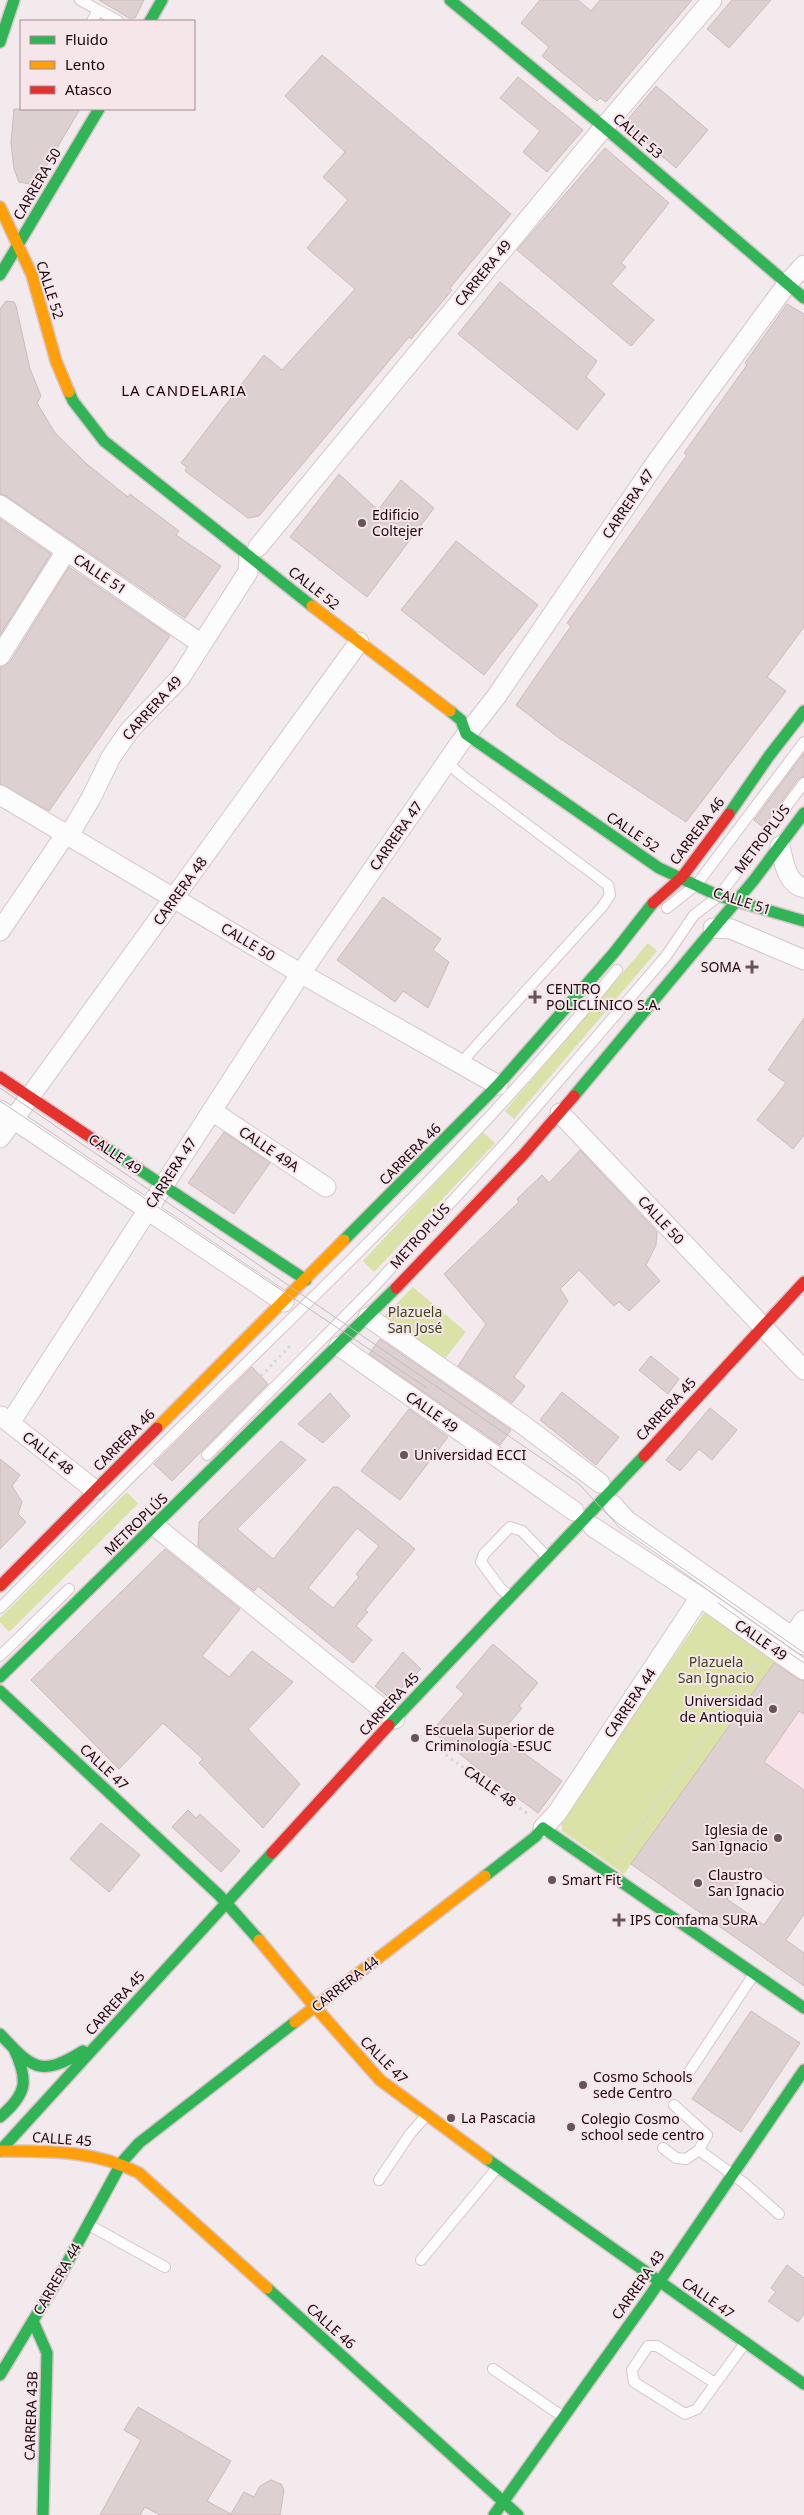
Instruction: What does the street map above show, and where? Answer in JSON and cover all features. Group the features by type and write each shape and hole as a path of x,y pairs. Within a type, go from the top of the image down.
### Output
{"main road":[{"path":"0,42 14,0"},
{"path":"151,20 162,0"},
{"name":"CALLE 53","path":"450,0 604,127 804,298"},
{"name":"CARRERA 50","path":"0,275 98,110"},
{"name":"CALLE 52","path":"0,206 32,275 56,361 73,401 104,441 202,517 253,552 360,642 461,720 466,734 631,850 659,868 682,877"},
{"name":"CARRERA 46","path":"0,1586 498,1085 613,954 657,898 682,877 726,819 769,756 804,711"},
{"path":"0,1677 153,1525 339,1346 429,1255 560,1113 634,1028 780,846 804,813"},
{"name":"CALLE 51","path":"682,877 719,896 752,904 804,921"},
{"name":"CALLE 49","path":"0,1077 162,1187 306,1280"},
{"name":"CARRERA 45","path":"0,2151 395,1719 548,1558 804,1282"},
{"name":"CALLE 47","path":"0,1690 250,1928 315,2007 380,2080 426,2116 804,2384"},
{"path":"543,1828 804,2008"},
{"name":"CARRERA 44","path":"0,2375 122,2162 139,2143 535,1837 543,1828"},
{"path":"0,2034 33,2065 44,2068 68,2061 106,2036"},
{"path":"0,2117 20,2098 25,2088 26,2078 14,2049"},
{"name":"CARRERA 43","path":"494,2515 659,2282 804,2070"},
{"name":"CALLE 45","path":"0,2151 88,2154 122,2162"},
{"name":"CALLE 46","path":"122,2162 152,2184 518,2515"},
{"name":"CARRERA 43B","path":"32,2321 47,2353 43,2515"}],"street":[{"name":"CARRERA 49","path":"0,931 65,835 74,827 102,778 111,757 129,731 180,678 200,643 248,572 253,552 604,127 712,0"},
{"name":"CARRERA 47","path":"5,1419 162,1187 301,973 448,763 466,734 496,697 657,461 787,284 804,265"},
{"name":"CALLE 51","path":"0,505 200,643"},
{"path":"0,656 66,551"},
{"name":"CARRERA 48","path":"0,1138 7,1114 30,1097 360,642"},
{"name":"CALLE 50","path":"0,795 301,973 498,1085"},
{"path":"780,846 788,875 794,883 804,888"},
{"path":"713,928 731,929 804,960"},
{"name":"CALLE 49A","path":"212,1111 326,1187"},
{"name":"CALLE 50","path":"560,1113 762,1327"},
{"name":"CALLE 49","path":"7,1114 284,1302"},
{"path":"368,1317 522,1424 600,1483"},
{"path":"762,1327 804,1370"},
{"name":"CALLE 49","path":"339,1346 574,1511"},
{"name":"CALLE 48","path":"5,1419 96,1490"},
{"name":"CALLE 49","path":"613,1505 626,1520 798,1641"},
{"name":"CALLE 49","path":"592,1527 700,1597 804,1670"},
{"path":"161,1532 395,1719"},
{"name":"CARRERA 44","path":"543,1828 557,1812 700,1597"},
{"path":"798,1641 804,1620"}],"lane":[{"path":"80,0 116,20"},
{"path":"93,20 98,10"},
{"name":"METROPLÚS","path":"658,919 668,906 697,884 804,742"},
{"path":"448,763 461,775 608,884 610,895 602,908 468,1055 462,1065"},
{"name":"METROPLÚS","path":"197,1465 377,1283 540,1104 666,956 694,915 719,896 804,783"},
{"path":"0,1608 144,1463 379,1233 534,1068 623,962"},
{"path":"511,1597 487,1572 481,1562 484,1554 510,1527 517,1527 548,1558"},
{"path":"0,1656 78,1581"},
{"path":"687,2075 754,1973"},
{"path":"663,2148 676,2158 686,2159 699,2150 707,2134 674,2104"},
{"path":"379,2180 410,2134 426,2116"},
{"path":"699,2150 779,2214"},
{"path":"421,2260 480,2186 498,2167"},
{"path":"88,2224 165,2267"},
{"path":"715,2383 657,2346 648,2346 632,2370 634,2382 685,2414 697,2409 745,2343"},
{"path":"493,2370 563,2417"}],"path":[{"path":"260,1376 292,1344"},
{"path":"608,1873 769,1645"},
{"name":"CALLE 48","path":"395,1719 526,1812 543,1828"}],"shaded area":[{"name":"Universidad de Antioquia","path":"779,1657 804,1675 804,1803 717,1743"}],"green space":[{"path":"648,943 657,951 514,1119 505,1111"},
{"path":"483,1132 495,1143 374,1272 363,1261"},
{"name":"Plazuela San José","path":"413,1287 466,1332 439,1366 377,1323"},
{"path":"127,1492 138,1504 9,1632 0,1622 0,1618"},
{"name":"Plazuela San Ignacio","path":"704,1613 708,1613 779,1657 624,1874 562,1831 561,1819"}],"building":[{"path":"99,0 144,0 135,18 129,18"},
{"path":"540,0 578,0 591,11 600,0 692,0 606,102 600,98 597,101 542,56 549,47 521,23"},
{"path":"732,0 771,0 729,48 707,29"},
{"path":"322,55 511,214 450,288 452,290 411,339 409,337 259,516 248,518 185,471 187,467 181,463 264,355 282,370 355,289 307,248 348,200 323,177 345,152 285,96"},
{"path":"518,77 583,130 547,172 523,152 540,131 500,98"},
{"path":"656,86 708,130 676,168 624,124"},
{"path":"14,109 79,110 38,180 30,184 19,182 14,169 11,143"},
{"path":"605,148 669,203 621,263 626,267 611,284 654,320 631,346 517,250"},
{"path":"500,282 597,361 586,377 605,394 577,430 458,334"},
{"path":"6,301 14,302 16,306 30,369 41,396 37,403 55,433 88,465 128,497 130,494 179,531 176,535 221,566 185,618 6,496 0,494 0,309"},
{"path":"787,304 804,314 804,627 767,677 786,691 686,822 559,738 516,705 571,626 567,623 687,455 684,453 747,365 745,363"},
{"name":"Edificio Coltejer","path":"339,474 378,510 401,480 434,508 367,597 290,537"},
{"path":"0,519 51,554 0,635"},
{"path":"456,541 538,605 484,675 401,610"},
{"path":"69,567 170,636 49,811 0,784 0,667 10,662"},
{"path":"804,753 804,776 798,779 763,827 754,820"},
{"path":"383,897 441,939 433,950 449,962 428,1008 403,991 395,1002 337,960"},
{"path":"804,1018 804,1135 793,1149 757,1120 786,1083 768,1070"},
{"path":"224,1132 270,1163 234,1214 188,1183"},
{"path":"580,1150 657,1232 656,1245 646,1265 660,1281 629,1311 619,1302 614,1306 579,1270 560,1289 568,1301 514,1377 525,1386 512,1403 458,1366 486,1324 444,1274 519,1202 517,1199 542,1175 549,1183"},
{"path":"380,1339 511,1430 500,1445 369,1354"},
{"path":"651,1356 679,1379 668,1394 639,1370"},
{"path":"252,1367 268,1384 172,1481 154,1464"},
{"path":"562,1392 619,1437 596,1465 540,1420"},
{"path":"330,1393 350,1416 323,1443 298,1424"},
{"path":"710,1408 737,1430 712,1460 699,1449 680,1471 666,1460"},
{"name":"Universidad ECCI","path":"409,1409 448,1437 400,1500 361,1471"},
{"path":"281,1441 306,1460 237,1529 273,1559 333,1487 338,1487 415,1549 365,1610 368,1612 356,1626 372,1640 353,1663 258,1586 254,1591 198,1546 199,1522","holes":["357,1528 379,1546 356,1574 359,1577 333,1608 308,1588"]},
{"path":"0,1459 20,1475 12,1486 22,1502 18,1514 26,1522 0,1549"},
{"path":"165,1549 240,1609 202,1656 229,1677 252,1651 293,1682 248,1729 300,1784 263,1828 199,1763 203,1759 163,1723 119,1769 31,1680"},
{"path":"493,1644 538,1683 519,1706 522,1708 499,1735 562,1781 538,1813 477,1768 432,1731 464,1694 456,1687"},
{"path":"403,1652 421,1669 391,1699 375,1686"},
{"path":"774,1663 804,1681 804,1714 799,1711 764,1762 804,1790 804,1914 786,1940 804,1953 804,1986 631,1864","holes":["750,1866 787,1892 764,1925 727,1899"]},
{"path":"188,1810 196,1818 200,1814 240,1851 221,1872 172,1827"},
{"path":"101,1823 140,1855 109,1892 70,1859"},
{"path":"751,2011 800,2043 741,2132 692,2099"},
{"path":"787,2265 804,2278 804,2314 798,2322 768,2301 776,2292 771,2288"},
{"path":"138,2407 231,2461 207,2501 231,2514 244,2492 254,2497 260,2486 271,2480 281,2484 284,2490 280,2515 160,2515 145,2507 140,2515 100,2515 141,2440 124,2430"}],"tram line":[{"path":"0,1088 579,1484 620,1525 804,1653"},
{"path":"0,1101 427,1388"},
{"path":"718,1603 804,1663"}],"traffic: fast":[{"path":"0,42 14,0"},
{"path":"151,20 162,0"},
{"path":"450,0 604,127 804,298"},
{"path":"0,275 98,110"},
{"path":"69,392 73,401 104,441 312,606"},
{"path":"450,711 461,720 466,734 659,868 719,896 804,921"},
{"path":"729,814 769,756 804,711"},
{"path":"574,1096 754,880 804,813"},
{"path":"344,1240 498,1085 613,954 653,903"},
{"path":"102,1145 306,1280"},
{"path":"0,1677 396,1288"},
{"path":"389,1725 644,1456"},
{"path":"0,1691 220,1896 259,1940"},
{"path":"485,1876 535,1837 543,1828 804,2008"},
{"path":"0,2151 272,1853"},
{"path":"0,2375 60,2276 122,2162 139,2143 295,2022"},
{"path":"0,2034 20,2055 37,2065 56,2065 83,2051"},
{"path":"0,2117 16,2101 23,2086 22,2070 14,2049"},
{"path":"494,2515 649,2297 804,2070"},
{"path":"487,2159 804,2384"},
{"path":"267,2288 518,2515"},
{"path":"33,2321 47,2353 43,2515"}],"traffic: slow":[{"path":"0,207 32,275 56,361 69,392"},
{"path":"312,606 450,711"},
{"path":"157,1428 344,1240"},
{"path":"295,2022 485,1876"},
{"path":"259,1940 380,2080 487,2159"},
{"path":"0,2151 71,2153 106,2160 139,2173 267,2288"}],"traffic: jam":[{"path":"653,903 682,877 729,814"},
{"path":"0,1077 102,1145"},
{"path":"396,1288 524,1154 574,1096"},
{"path":"644,1456 804,1282"},
{"path":"0,1586 157,1428"},
{"path":"272,1853 389,1725"}],"place":[{"name":"Edificio Coltejer","path":"362,523"},
{"name":"SOMA","path":"752,967"},
{"name":"CENTRO POLICLÍNICO S.A.","path":"535,997"},
{"name":"Universidad ECCI","path":"404,1455"},
{"name":"Universidad de Antioquia","path":"773,1709"},
{"name":"Escuela Superior de Criminología -ESUC","path":"415,1738"},
{"name":"Iglesia de San Ignacio","path":"778,1838"},
{"name":"Smart Fit","path":"552,1880"},
{"name":"Claustro San Ignacio","path":"698,1883"},
{"name":"IPS Comfama SURA","path":"619,1920"},
{"name":"Cosmo Schools sede Centro","path":"583,2085"},
{"name":"La Pascacia","path":"451,2118"},
{"name":"Colegio Cosmo school sede centro","path":"571,2127"}],"district":[{"name":"LA CANDELARIA","path":"184,391"}]}
